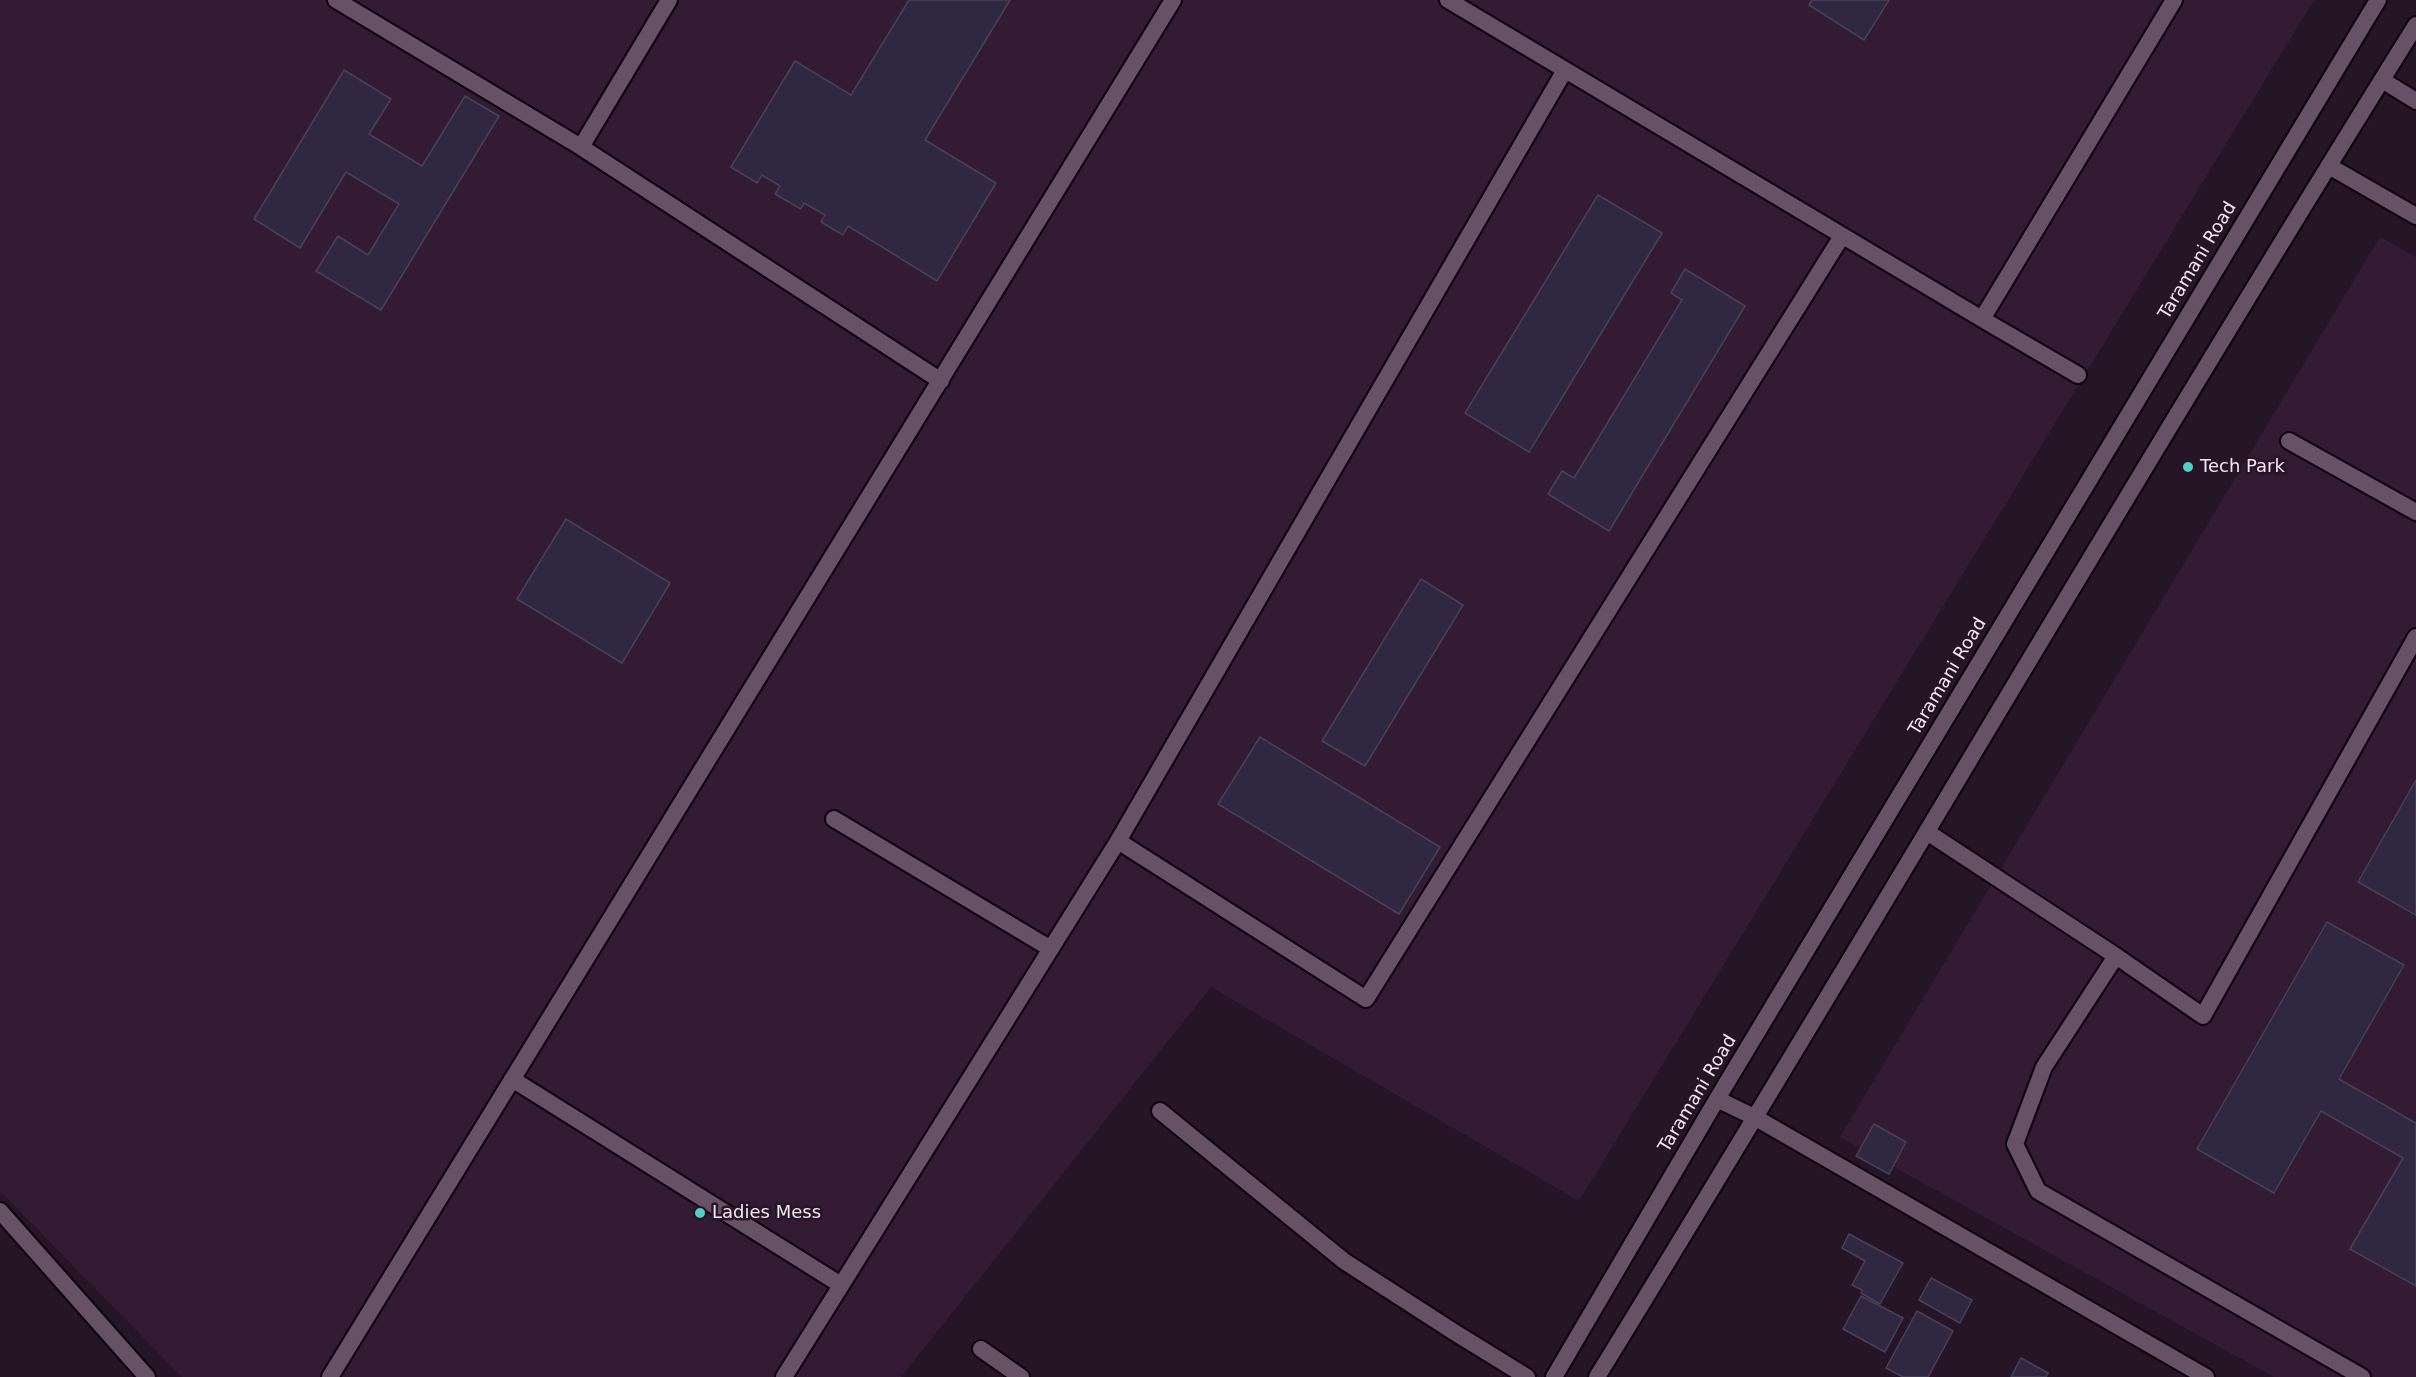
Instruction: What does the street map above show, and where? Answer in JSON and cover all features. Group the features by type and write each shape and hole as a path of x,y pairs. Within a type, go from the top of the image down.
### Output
{"street":[{"path":"336,0 581,147 941,381"},
{"path":"581,147 669,0"},
{"path":"330,1377 1173,0"},
{"path":"1448,0 2078,375"},
{"path":"1982,319 2174,0"},
{"name":"Taramani Road","path":"1554,1377 1717,1099 2378,0"},
{"path":"1597,1377 1756,1118 2329,166 2415,30"},
{"path":"784,1377 1118,841 1565,70"},
{"path":"2382,80 2416,101"},
{"path":"2329,166 2416,216"},
{"path":"1118,841 1366,999 1842,236"},
{"path":"2289,441 2416,512"},
{"path":"1927,832 2203,1016 2416,637"},
{"path":"834,819 1051,949"},
{"path":"2116,956 2044,1067 2015,1144 2038,1191 2362,1377"},
{"path":"512,1079 841,1285"},
{"path":"1717,1099 1756,1118 2206,1377"},
{"path":"1160,1111 1344,1261 1527,1377"},
{"path":"0,1211 147,1377"},
{"path":"981,1349 1021,1377"}],"shaded area":[{"path":"0,0 2314,0 1579,1201 1211,987 901,1377 182,1377 0,1191"},
{"path":"2380,237 2416,257 2416,1377 2274,1377 1840,1137"}],"building":[{"path":"909,0 1010,0 925,140 996,183 937,281 848,226 843,235 821,222 825,215 804,203 801,209 775,194 780,186 762,175 757,183 731,167 795,61 851,95"},
{"path":"1812,0 1889,0 1864,40 1809,5"},
{"path":"344,70 391,99 369,134 422,166 465,96 499,116 381,310 316,271 338,236 368,255 399,204 346,172 300,248 254,219"},
{"path":"1598,195 1662,233 1529,452 1465,413"},
{"path":"1685,269 1745,306 1609,531 1548,494 1562,471 1574,478 1682,300 1671,293"},
{"path":"566,519 670,583 622,663 517,599"},
{"path":"1421,579 1463,605 1365,766 1322,741"},
{"path":"1260,737 1440,847 1399,914 1218,804"},
{"path":"2416,780 2416,915 2358,882"},
{"path":"2327,922 2404,965 2339,1079 2416,1123 2416,1286 2350,1249 2403,1158 2321,1111 2274,1193 2197,1149"},
{"path":"1874,1124 1906,1142 1889,1174 1856,1156"},
{"path":"1849,1234 1903,1263 1880,1304 1852,1285 1865,1261 1842,1248"},
{"path":"1931,1278 1972,1300 1960,1323 1919,1300"},
{"path":"1861,1296 1903,1318 1885,1352 1843,1329"},
{"path":"1917,1311 1953,1331 1928,1377 1903,1377 1886,1368"},
{"path":"2021,1358 2048,1373 2046,1377 2011,1377"}],"place":[{"name":"Tech Park","path":"2188,467"},
{"name":"Ladies Mess","path":"700,1213"}]}
